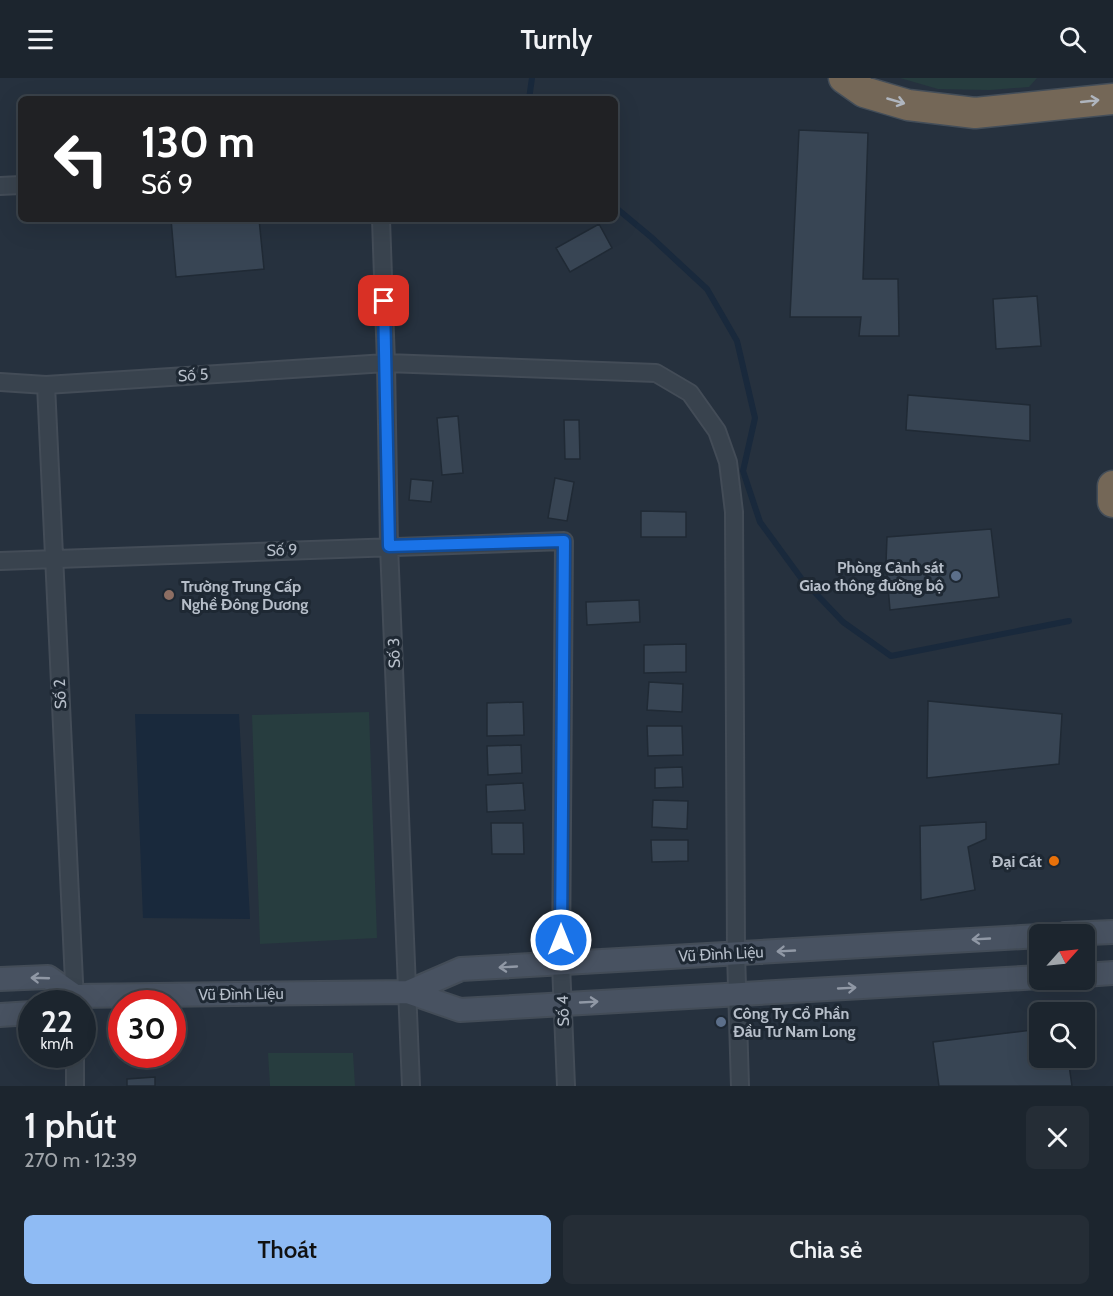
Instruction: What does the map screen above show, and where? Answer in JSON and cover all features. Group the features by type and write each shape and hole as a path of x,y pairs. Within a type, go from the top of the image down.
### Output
{"highway":[{"path":"844,78 864,92 908,105 975,113 1113,99"},
{"path":"1113,486 1113,502"}],"street":[{"path":"0,186 18,185"},
{"name":"Số 3","path":"381,222 389,546 411,1086"},
{"name":"Số 5","path":"0,382 46,385 386,363 656,373 690,393 717,430 728,462 734,512 736,953"},
{"name":"Số 2","path":"46,385 71,990"},
{"name":"Số 9","path":"0,561 564,541"},
{"name":"Số 4","path":"564,541 561,964 566,1086"},
{"path":"1095,933 1113,932"},
{"name":"Vũ Đình Liệu","path":"408,992 461,969 1029,937"},
{"path":"736,953 740,1086"},
{"path":"1095,974 1113,973"},
{"path":"0,979 48,978 60,990"},
{"name":"Vũ Đình Liệu","path":"96,1000 408,992 460,1010 1029,978"},
{"path":"0,1015 18,1014"},
{"path":"75,1068 75,1086"}],"green space":[{"path":"900,78 1037,78 1029,87 990,90 938,89"},
{"path":"369,712 377,938 260,944 252,715"},
{"path":"268,1053 353,1053 355,1086 270,1086"}],"water":[{"path":"135,714 239,714 250,919 143,918"}],"building":[{"path":"799,130 868,133 863,279 898,279 899,336 859,336 861,317 790,317"},
{"path":"171,222 259,222 264,269 176,277"},
{"path":"599,224 612,248 570,272 556,248"},
{"path":"1037,296 1041,346 996,349 993,299"},
{"path":"908,395 1030,405 1030,441 906,430"},
{"path":"458,416 463,473 442,475 437,418"},
{"path":"564,420 579,420 580,459 565,459"},
{"path":"555,478 574,482 567,521 548,518"},
{"path":"411,479 433,481 431,502 409,500"},
{"path":"641,511 686,512 686,537 641,537"},
{"path":"991,529 999,597 890,610 886,563 887,537"},
{"path":"639,600 640,622 587,625 586,602"},
{"path":"686,644 686,672 644,673 644,645"},
{"path":"649,682 683,684 682,712 647,710"},
{"path":"928,701 1062,714 1059,764 927,778"},
{"path":"523,702 524,735 487,736 487,703"},
{"path":"647,726 682,726 683,755 648,756"},
{"path":"521,745 522,773 488,775 487,746"},
{"path":"682,767 683,787 655,788 655,768"},
{"path":"523,783 525,810 487,812 486,785"},
{"path":"653,800 688,801 687,829 652,827"},
{"path":"986,822 986,839 968,847 975,890 921,900 920,826"},
{"path":"491,823 523,823 524,854 492,854"},
{"path":"651,840 688,840 688,861 652,862"},
{"path":"1029,1030 1029,1068 1069,1068 1072,1086 939,1086 933,1042"},
{"path":"155,1077 155,1086 127,1086 127,1079"}],"waterway":[{"path":"529,96 532,78"},
{"path":"618,210 707,289 737,341 755,418 743,471 760,522 801,578 843,622 891,656 1069,621"}],"place":[{"name":"Phòng Cảnh sát Giao thông đường bộ","path":"956,576"},
{"name":"Trường Trung Cấp Nghề Đông Dương","path":"169,595"},
{"name":"Đại Cát","path":"1054,861"},
{"name":"Công Ty Cổ Phần Đầu Tư Nam Long","path":"721,1022"}],"route":[{"path":"384,301 389,546 564,541 561,940"}]}
